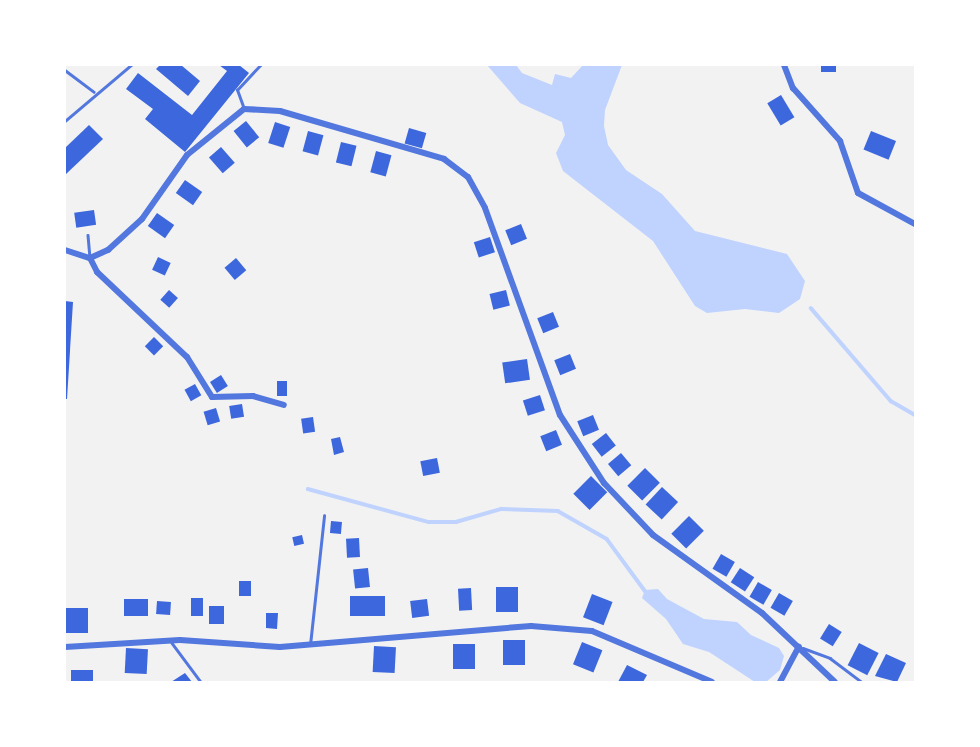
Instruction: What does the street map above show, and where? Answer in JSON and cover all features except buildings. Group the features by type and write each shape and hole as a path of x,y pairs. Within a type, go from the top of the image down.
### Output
{"street":[{"path":"784,65 793,88 839,141 858,193 915,224"},
{"path":"65,250 90,258 108,250 142,219 187,155 244,108 280,111 444,159 468,177 485,208 568,433 604,483 653,535 762,613 835,682"},
{"path":"90,258 97,271 187,357 212,397 253,396 284,405"},
{"path":"65,647 171,640 310,645 455,630 531,626 580,630 712,682"},
{"path":"780,682 799,648"}],"lane":[{"path":"65,120 94,92 131,65"},
{"path":"244,108 237,90 260,65"},
{"path":"65,70 94,92"},
{"path":"88,235 90,258"},
{"path":"310,645 324,516"},
{"path":"171,640 201,682"},
{"path":"799,648 830,658 862,682"}],"water":[{"path":"487,65 516,65 522,73 552,85 555,74 571,78 583,65 622,65 605,110 604,126 608,145 626,170 662,194 695,231 787,254 805,281 800,299 779,313 745,309 707,313 695,306 653,241 563,171 556,153 565,135 562,122 520,103"},
{"path":"658,589 667,599 704,619 737,622 751,635 779,648 784,656 780,670 766,682 755,682 709,652 683,644 666,619 642,598 645,590"}],"waterway":[{"path":"811,308 891,401 915,415"},
{"path":"308,489 429,522 456,522 501,509 558,511 607,539 646,592"}]}
